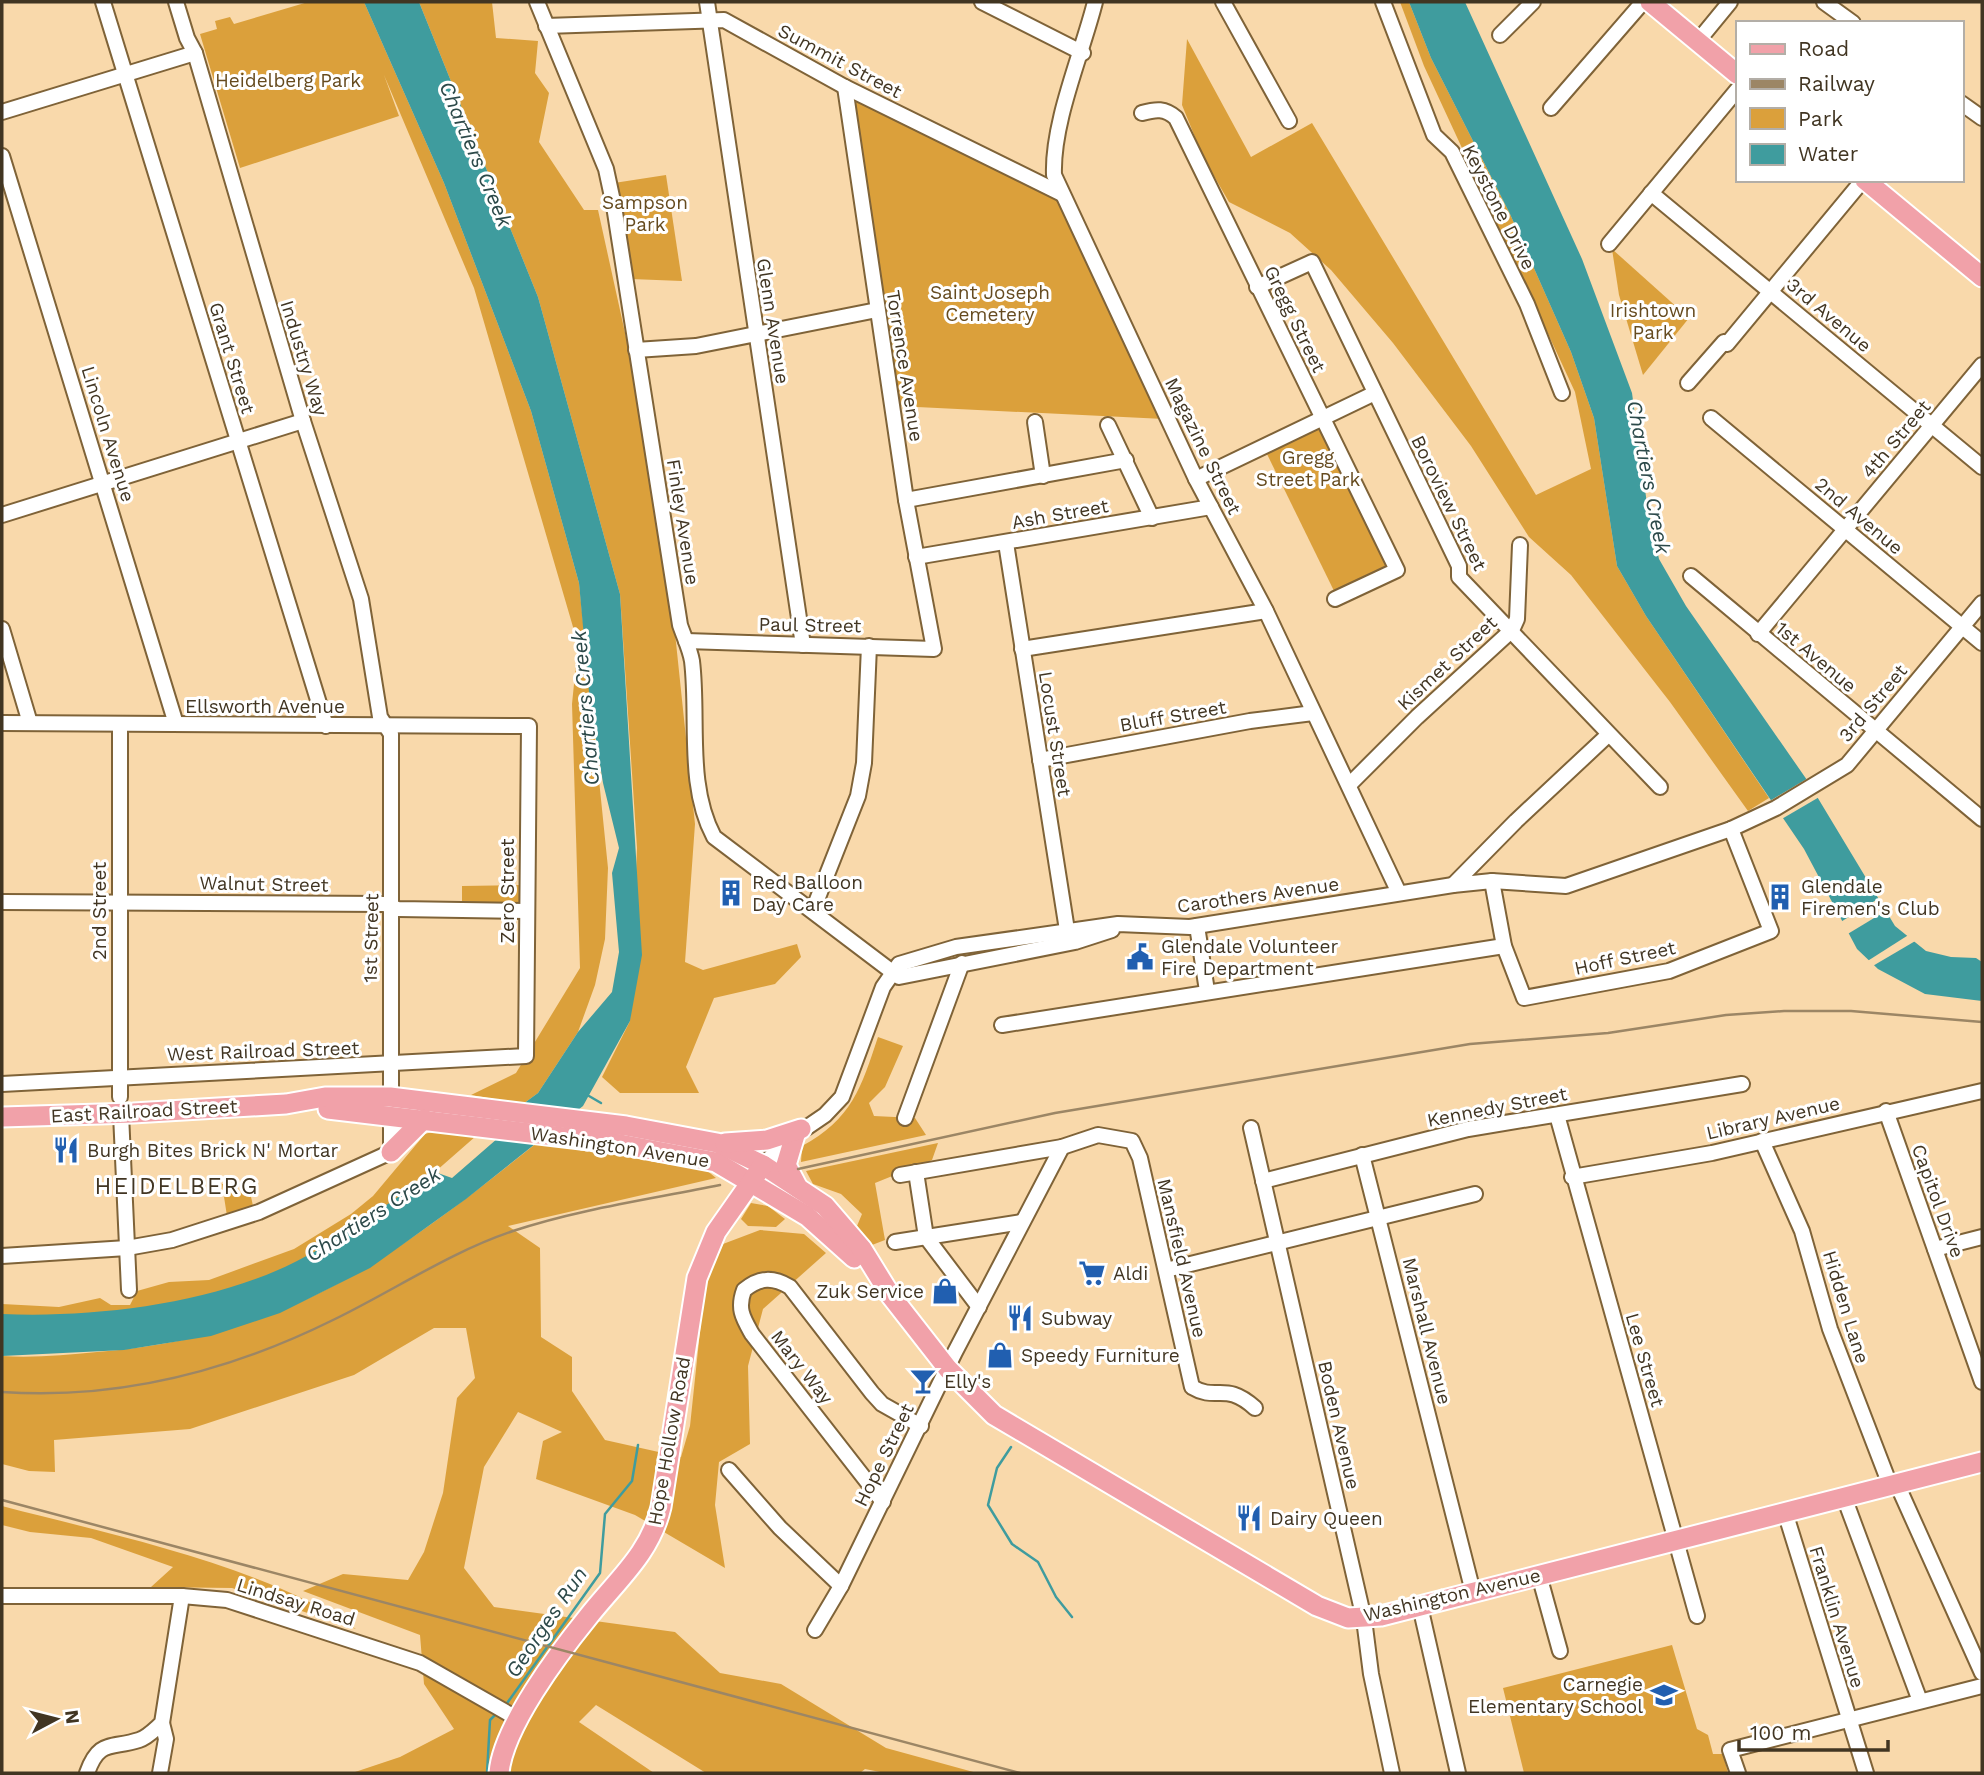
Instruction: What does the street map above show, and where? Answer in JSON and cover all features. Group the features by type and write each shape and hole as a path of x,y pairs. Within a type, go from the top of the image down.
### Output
{"main road":[{"path":"1650,2 1736,73"},
{"path":"1866,182 1982,277"},
{"name":"East Railroad Street","path":"2,1117 121,1106 286,1104 325,1097 390,1106 452,1104"},
{"name":"Washington Avenue","path":"452,1104 621,1135 757,1173 801,1191 825,1206 838,1220 877,1271 891,1296"},
{"name":"East Railroad Street","path":"390,1106 426,1120"},
{"path":"391,1152 426,1120"},
{"name":"Washington Avenue","path":"426,1120 717,1143 823,1228 891,1296 971,1395 1006,1423 1317,1606 1348,1618 1364,1619 1420,1606 1982,1462"},
{"path":"717,1143 758,1142 798,1132"},
{"path":"798,1132 786,1165 801,1191"},
{"name":"Hope Hollow Road","path":"499,1773 513,1717 573,1636 639,1558 655,1530 680,1398 697,1278 716,1232 757,1173"}],"street":[{"name":"Grant Street","path":"103,2 326,726"},
{"name":"Industry Way","path":"176,2 187,38 195,53 303,421 361,599 380,717 388,725"},
{"name":"Finley Avenue","path":"537,2 606,169 614,206 680,625 691,659 699,793 707,823 714,837 892,971"},
{"name":"Glenn Avenue","path":"707,2 803,645"},
{"path":"982,2 1083,53"},
{"name":"Magazine Street","path":"1095,2 1055,147 1054,175 1196,479 1266,611 1399,893"},
{"path":"1223,2 1289,121"},
{"name":"Keystone Drive","path":"1383,2 1434,135 1452,152 1527,304 1562,393"},
{"path":"1500,35 1532,2"},
{"path":"1551,108 1643,2"},
{"path":"1698,41 1730,2"},
{"path":"1824,2 1850,21"},
{"name":"Summit Street","path":"546,26 724,20 845,87 1062,194"},
{"path":"2,113 195,53"},
{"name":"Torrence Avenue","path":"845,87 906,500 934,649"},
{"path":"1609,244 1736,91"},
{"path":"1963,104 1982,118"},
{"name":"Gregg Street","path":"1142,113 1156,109 1168,111 1176,118 1397,570 1335,599"},
{"name":"Lincoln Avenue","path":"2,156 176,724"},
{"path":"1688,383 1771,292 1862,182"},
{"name":"3rd Avenue","path":"1651,193 1982,467"},
{"name":"Boroview Street","path":"1257,287 1312,262 1459,566 1460,577 1660,787"},
{"path":"636,350 696,346 877,310"},
{"name":"4th Street","path":"1758,634 1982,365"},
{"path":"1196,479 1374,393"},
{"name":"2nd Avenue","path":"1711,418 1982,643"},
{"path":"2,515 303,421"},
{"path":"1035,422 1043,476"},
{"path":"1108,425 1152,518"},
{"path":"906,500 1126,460"},
{"name":"Ash Street","path":"916,557 1211,507"},
{"name":"Locust Street","path":"1006,543 1068,930"},
{"name":"Kismet Street","path":"1349,785 1417,717 1511,630 1517,619 1520,545"},
{"name":"1st Avenue","path":"1691,576 1982,819"},
{"name":"3rd Street","path":"1776,808 1847,765 1982,603"},
{"path":"1022,649 1266,611"},
{"path":"2,629 30,723"},
{"name":"Paul Street","path":"686,641 934,649"},
{"path":"813,910 858,796 864,763 869,646"},
{"name":"Bluff Street","path":"1040,760 1250,721 1313,713"},
{"name":"Ellsworth Avenue","path":"2,723 528,726"},
{"name":"2nd Street","path":"120,725 119,1076 128,1290"},
{"name":"1st Street","path":"388,725 391,734 391,1152"},
{"name":"Zero Street","path":"526,1056 528,726"},
{"path":"1453,885 1516,821 1608,735"},
{"name":"Carothers Avenue","path":"892,971 909,959 956,947 1068,930 1126,924 1198,926 1399,893 1492,881 1566,887 1731,829 1776,808"},
{"name":"Hoff Street","path":"1504,946 1524,998 1669,971 1772,931 1731,829"},
{"path":"1002,1025 1504,946 1492,881"},
{"name":"Walnut Street","path":"2,902 391,906 526,911"},
{"path":"757,1173 798,1132 825,1115 842,1097 892,971 905,977 962,963 1075,942 1126,924"},
{"path":"1198,926 1207,991"},
{"path":"905,1118 962,963"},
{"name":"West Railroad Street","path":"2,1084 526,1056"},
{"name":"Kennedy Street","path":"1263,1181 1468,1129 1742,1084"},
{"name":"Library Avenue","path":"1572,1177 1762,1141 1982,1091"},
{"name":"Capitol Drive","path":"1886,1111 1982,1382"},
{"name":"Lee Street","path":"1557,1115 1572,1177 1697,1616"},
{"name":"Boden Avenue","path":"1251,1128 1364,1619 1371,1674 1392,1773"},
{"name":"Mansfield Avenue","path":"1062,1147 1098,1135 1132,1141 1140,1158 1192,1387 1203,1394 1228,1391 1243,1397 1255,1408"},
{"name":"Hidden Lane","path":"1762,1141 1802,1230 1838,1352 1894,1485 1982,1673"},
{"path":"900,1175 1062,1147"},
{"name":"Hope Street","path":"815,1630 841,1586 979,1307 1062,1147"},
{"path":"2,1256 127,1248 172,1240 259,1212 391,1152"},
{"name":"Marshall Avenue","path":"1362,1155 1474,1592"},
{"path":"916,1172 926,1237 979,1307"},
{"path":"1166,1270 1475,1194"},
{"path":"895,1242 1022,1222"},
{"path":"1935,1249 1982,1237"},
{"name":"Mary Way","path":"883,1502 752,1334 741,1314 740,1302 744,1290 753,1283 776,1279 790,1287 882,1404 921,1426"},
{"path":"729,1470 780,1528 841,1586"},
{"path":"1843,1497 1920,1701"},
{"name":"Franklin Avenue","path":"1785,1512 1866,1773"},
{"path":"1539,1575 1560,1651"},
{"name":"Lindsay Road","path":"2,1596 182,1596 228,1601 271,1612 421,1662 467,1692 513,1717"},
{"path":"160,1773 166,1740 162,1723 182,1596"},
{"path":"1420,1606 1458,1773"},
{"path":"1738,1773 1730,1750 1982,1685"},
{"path":"87,1773 93,1756 108,1745 142,1740 162,1723"}],"green space":[{"name":"Heidelberg Park","path":"308,2 364,2 444,183 531,411 579,583 608,868 605,939 595,985 578,1032 538,1093 523,1104 471,1095 516,1073 580,968 572,704 578,644 474,288 384,75 399,116 240,168 200,34 217,29 215,21 230,17 234,24"},
{"path":"419,2 492,2 496,38 538,41 535,73 549,93 539,142 584,210 598,210 629,351 675,633 695,824 685,962 703,970 797,944 801,957 775,984 714,998 686,1067 699,1093 620,1093 602,1077 630,1021 637,848 620,594 538,297"},
{"path":"1400,2 1409,2 1431,58 1510,214 1571,352 1594,418 1617,566 1646,616 1769,798 1748,811 1670,702 1571,575 1529,537 1471,446 1393,343 1331,270 1290,233 1229,202 1203,157 1182,105 1187,39 1251,157 1312,123 1536,495 1591,469 1575,392 1424,66"},
{"name":"Saint Joseph Cemetery","path":"851,94 1058,197 1164,419 897,406"},
{"name":"Sampson Park","path":"666,175 682,281 631,279 614,183"},
{"name":"Irishtown Park","path":"1612,249 1689,318 1643,375 1619,295"},
{"name":"Gregg Street Park","path":"1320,423 1391,569 1336,595 1265,450"},
{"path":"520,885 520,904 462,905 462,886"},
{"path":"878,1037 903,1046 885,1087 869,1103 874,1116 915,1118 926,1135 801,1162 802,1146 833,1125 844,1113 860,1087"},
{"path":"435,1131 476,1136 379,1221 293,1271 198,1302 101,1320 2,1318 2,1304 59,1307 100,1298 111,1305 130,1305 137,1291 169,1282 209,1280 294,1249 351,1214 373,1196 425,1134"},
{"path":"538,1142 705,1169 716,1178 508,1226 540,1248 541,1337 572,1357 572,1391 605,1440 681,1457 690,1426 705,1284 723,1244 760,1230 804,1234 826,1253 763,1309 748,1366 750,1444 719,1462 715,1505 725,1568 635,1515 536,1479 543,1441 562,1432 518,1412 484,1467 464,1568 494,1607 675,1632 720,1673 781,1684 886,1748 977,1773 885,1773 865,1769 860,1773 706,1773 596,1705 579,1722 654,1773 352,1773 400,1757 454,1729 424,1684 420,1635 303,1591 343,1574 408,1580 424,1552 443,1493 457,1398 475,1378 466,1328 434,1328 354,1375 190,1429 54,1440 55,1472 29,1471 2,1464 2,1356 61,1355 165,1343 227,1329 283,1310 335,1285 385,1255 435,1222"},
{"path":"938,1143 932,1160 875,1183 885,1240 872,1245 857,1226 862,1214 841,1194 813,1184 806,1171"},
{"path":"237,1183 239,1193 250,1192 253,1206 227,1216 222,1184"},
{"path":"751,1203 768,1206 785,1219 776,1227 748,1226 741,1219"},
{"path":"2,1506 185,1554 232,1570 277,1587 356,1629 232,1588 151,1587 173,1567 91,1538 30,1532 2,1525"},
{"path":"1672,1645 1697,1729 1708,1735 1713,1754 1723,1754 1728,1773 1524,1773 1503,1688"}],"water":[{"name":"Chartiers Creek","path":"364,2 419,2 538,297 620,594 642,955 630,1021 583,1106 466,1199 370,1268 280,1313 211,1336 124,1350 2,1356 2,1314 38,1315 114,1310 191,1298 229,1288 264,1276 315,1251 435,1172 452,1178 498,1138 523,1104 538,1093 578,1032 612,992 619,952 612,873 619,848 603,783 590,703 579,583 531,411 444,183"},
{"path":"1409,2 1465,2 1582,259 1632,393 1647,504 1659,559 1686,606 1807,780 1895,926 1926,951 1951,957 1976,958 1982,962 1982,1001 1925,994 1878,969 1857,949 1804,849 1646,616 1617,566 1594,418 1571,352 1510,214 1431,58"}],"pier":[{"path":"1810,777 1821,796 1780,820 1768,802"},
{"path":"1881,897 1889,909 1846,935 1839,923"},
{"path":"1910,934 1917,940 1871,967 1866,962"}],"waterway":[{"path":"589,1096 601,1103"},
{"name":"Georges Run","path":"505,1706 600,1573 605,1514 632,1481 638,1445"},
{"path":"1011,1447 997,1468 988,1505 1012,1544 1038,1562 1056,1597 1072,1617"},
{"name":"Georges Run","path":"487,1773 490,1720 497,1713"}],"railway":[{"path":"798,1169 1055,1113 1470,1044 1608,1033 1726,1015 1784,1011 1851,1011 1982,1022"},
{"path":"2,1392 45,1393 131,1386 214,1367 294,1338 467,1250 513,1231 590,1210 720,1185"},
{"path":"2,1500 1020,1773"}],"place":[{"name":"Red Balloon Day Care","path":"731,893"},
{"name":"Glendale Firemen's Club","path":"1780,897"},
{"name":"Glendale Volunteer Fire Department","path":"1140,957"},
{"name":"Burgh Bites Brick N' Mortar","path":"66,1150"},
{"name":"Aldi","path":"1092,1273"},
{"name":"Zuk Service","path":"945,1291"},
{"name":"Subway","path":"1020,1318"},
{"name":"Speedy Furniture","path":"1000,1355"},
{"name":"Elly's","path":"923,1381"},
{"name":"Dairy Queen","path":"1249,1518"},
{"name":"Carnegie Elementary School","path":"1664,1695"}],"district":[{"name":"HEIDELBERG","path":"177,1186"}]}
